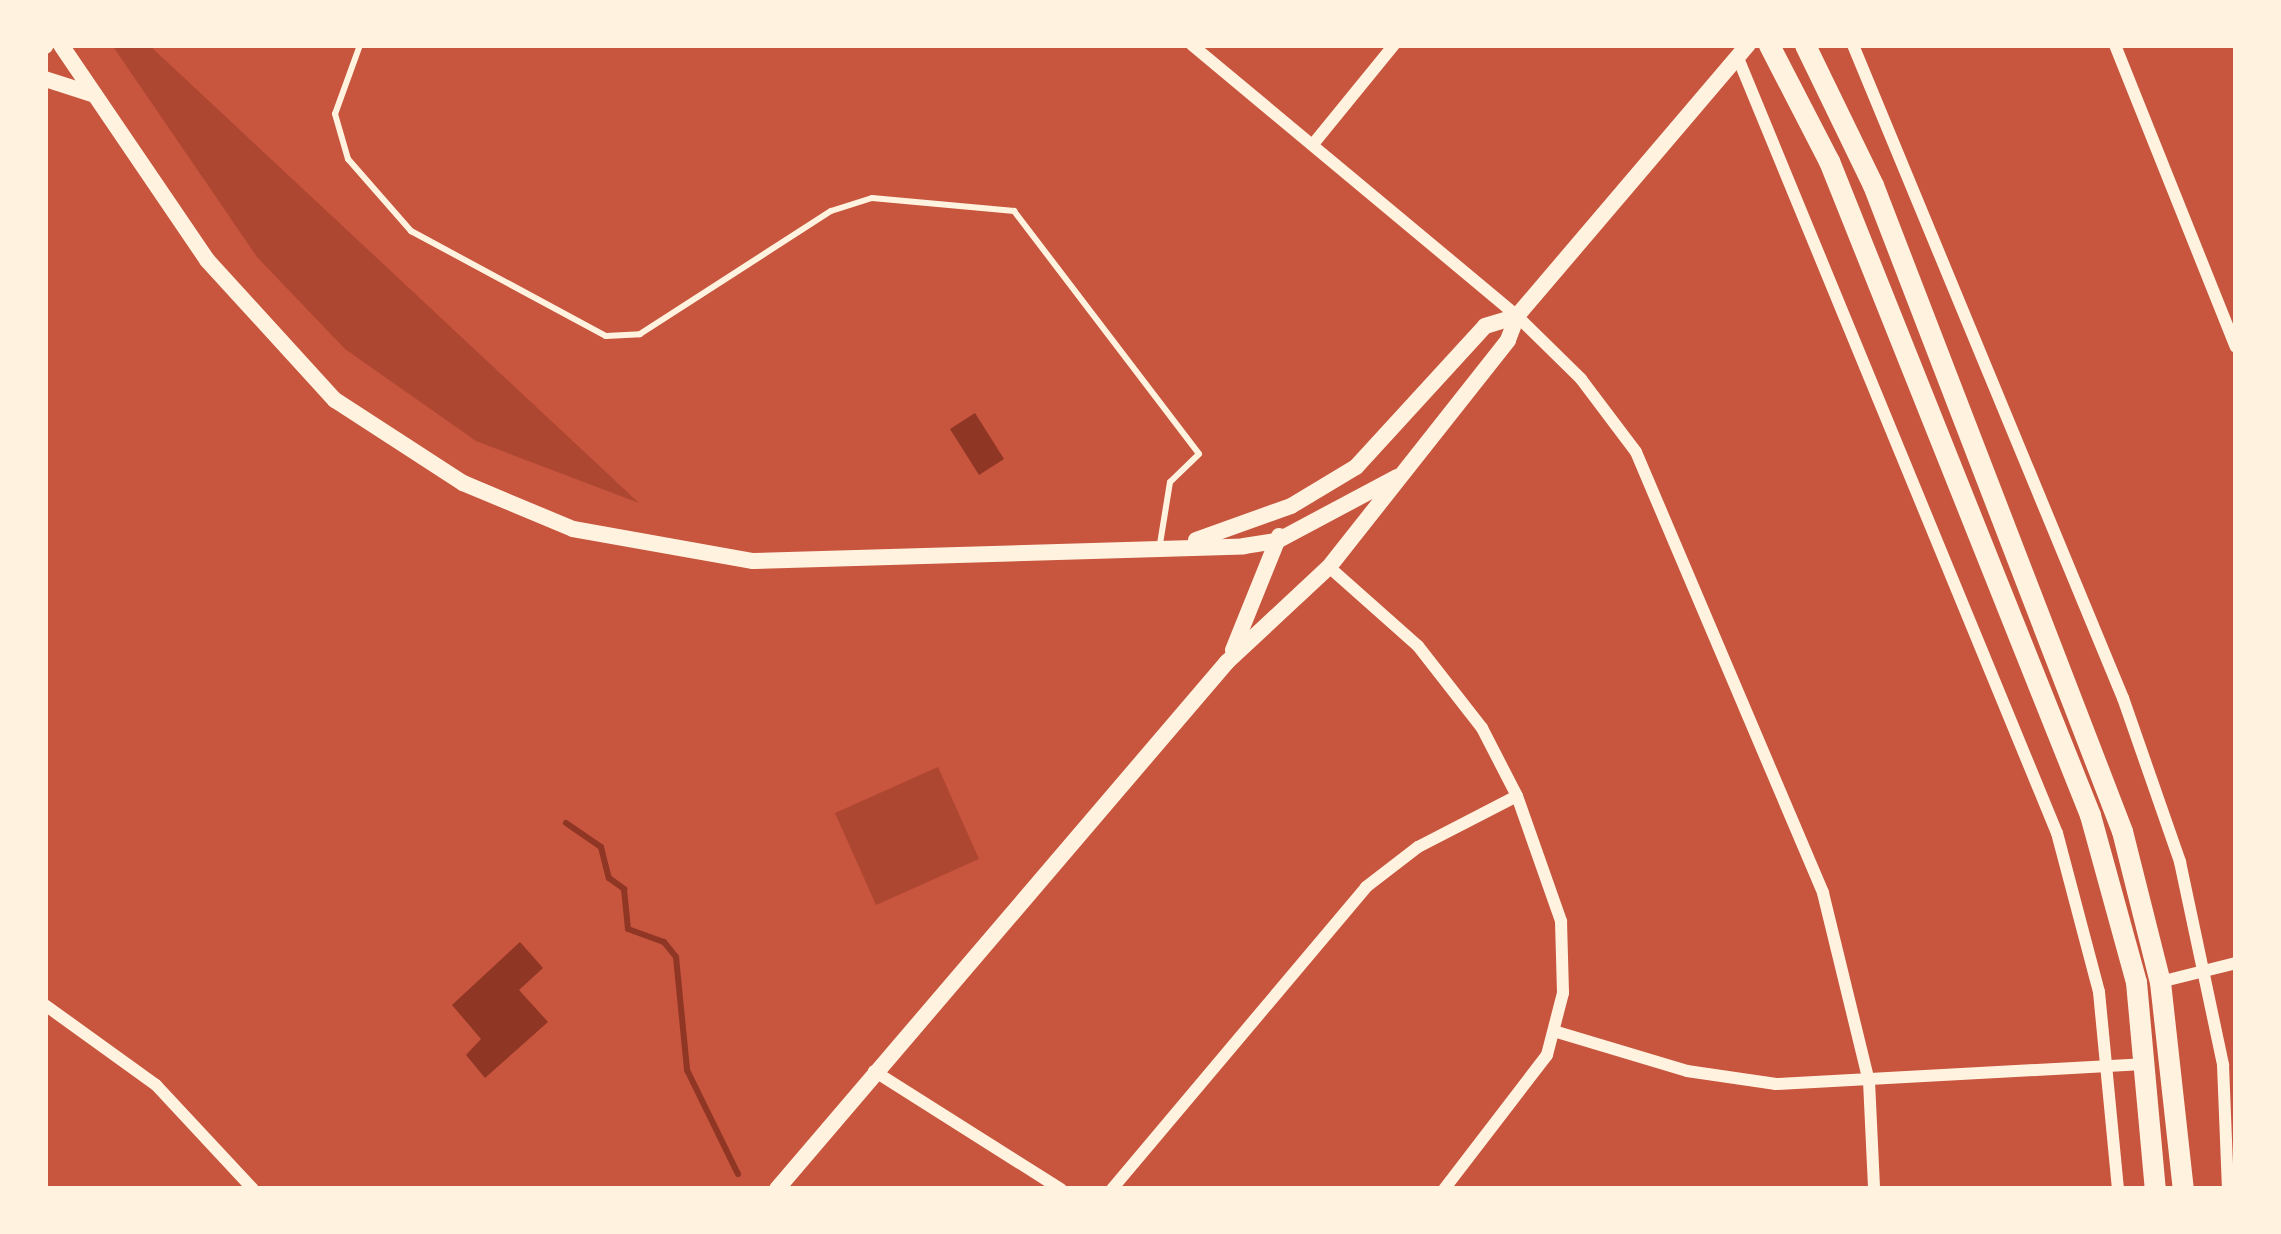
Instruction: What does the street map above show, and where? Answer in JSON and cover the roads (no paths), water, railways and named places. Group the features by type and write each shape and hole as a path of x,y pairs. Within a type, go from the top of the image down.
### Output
{"main road":[{"path":"1769,45 1828,161 2051,711 2117,902 2148,1064 2156,1189"},
{"path":"1805,45 1874,185 2105,783 2160,982 2182,1189"}],"street":[{"path":"61,45 207,260 286,353 335,400 463,483 573,529 692,555 753,561 1277,541 1397,477"},
{"path":"1192,45 1314,142 1516,316 1613,416 1681,545 1823,893 1869,1081 1874,1189"},
{"path":"1314,142 1394,45"},
{"path":"1853,45 2123,698 2208,970 2228,1189"},
{"path":"2115,45 2236,347"},
{"path":"777,1189 1227,662 1329,567 1508,340 1516,316 1743,52 2057,833 2099,992 2117,1189"},
{"path":"45,79 95,95"},
{"path":"1188,542 1291,506 1356,466 1485,326 1516,316"},
{"path":"1227,662 1291,506"},
{"path":"1329,567 1443,674 1517,796 1561,921 1557,1032 1532,1084 1444,1189"},
{"path":"1112,1189 1366,887 1418,847 1517,796"},
{"path":"2160,982 2236,963"},
{"path":"46,1010 156,1085 254,1189"},
{"path":"1557,1032 1730,1079 1869,1081 2148,1064"},
{"path":"874,1071 1060,1189"}],"lane":[{"path":"360,45 335,114 348,159 411,231 606,336 640,334 831,212 872,198 1014,211 1199,454 1170,482 1160,544"}],"waterway":[{"path":"566,823 601,847 609,878 624,889 628,929 664,942 676,957 687,1070 738,1174"}]}
